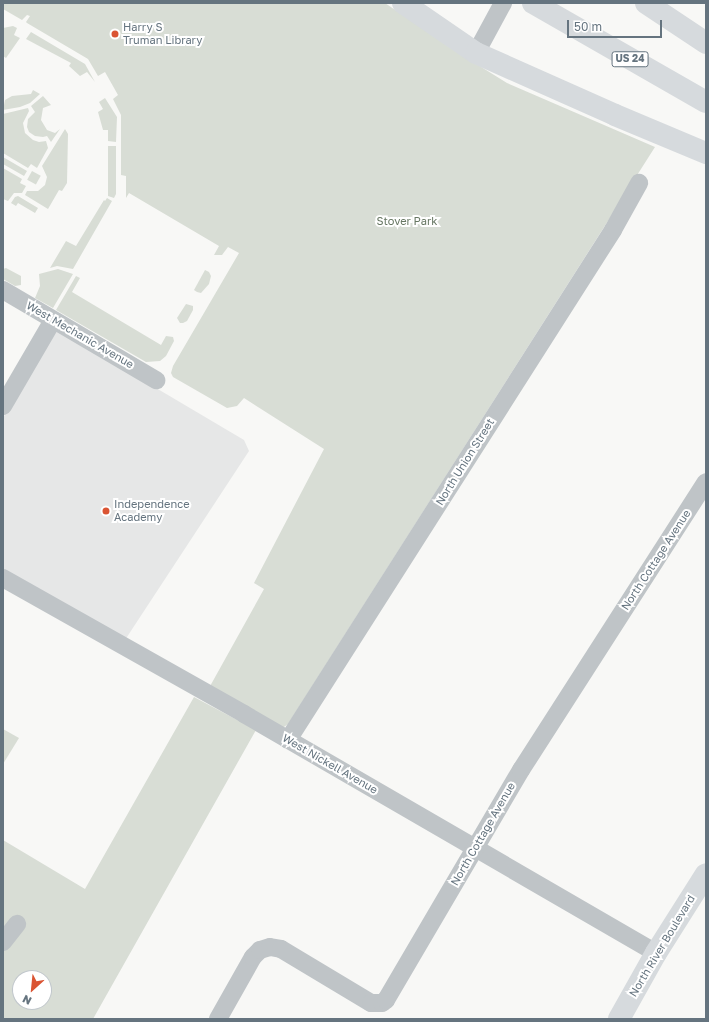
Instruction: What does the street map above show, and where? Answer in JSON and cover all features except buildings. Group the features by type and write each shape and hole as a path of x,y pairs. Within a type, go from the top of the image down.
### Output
{"main road":[{"path":"403,3 476,53 615,115 706,153"},
{"name":"US 24","path":"533,3 706,102"},
{"path":"646,3 706,43"},
{"name":"North River Boulevard","path":"619,1019 656,953 706,874"}],"street":[{"path":"476,53 503,3"},
{"name":"North Union Street","path":"288,740 612,230 639,183"},
{"name":"West Mechanic Avenue","path":"3,290 156,380"},
{"path":"3,406 53,320"},
{"name":"North Cottage Avenue","path":"218,1019 253,957 260,950 270,947 280,949 371,1003 382,1003 386,1000 521,770 706,482"},
{"name":"West Nickell Avenue","path":"3,578 476,847 656,953"},
{"path":"3,942 17,924"}],"shaded area":[{"name":"Independence Academy","path":"58,330 244,440 249,451 125,640 3,571 3,418 52,332"}],"green space":[{"name":"Stover Park","path":"3,3 385,3 449,47 507,83 655,147 288,724 284,727 281,727 209,688 264,589 254,583 324,449 244,398 237,406 227,408 173,377 171,373 173,366 239,253 228,247 222,255 214,255 219,246 129,193 126,198 126,176 121,175 121,115 113,99 118,95 105,72 98,76 88,59 27,23 26,22 30,16 27,15 22,20 3,9"},
{"path":"13,26 17,28 14,35 20,38 6,58 3,56 3,28"},
{"path":"31,32 85,64 95,82 87,72 80,76 69,66 71,63 26,39"},
{"path":"33,90 40,94 30,103 20,107 3,110 5,100 12,96 31,94"},
{"path":"43,96 51,105 43,108 41,120 47,130 55,133 60,129 51,142 47,136 35,136 29,132 27,127 28,119 35,112 31,106"},
{"path":"105,98 117,117 116,142 108,141 108,130 103,130 98,112 103,109 99,102"},
{"path":"28,108 29,111 23,123 25,133 33,140 39,142 46,141 48,148 37,168 31,164 28,168 3,153 3,114"},
{"path":"65,129 68,134 67,183 62,191 59,190 48,209 25,195 27,191 38,191 45,185 47,177 42,166"},
{"path":"108,146 116,146 116,194 114,198 108,196"},
{"path":"3,157 27,171 24,176 3,164"},
{"path":"3,168 22,179 20,183 26,186 22,193 14,193 8,201 3,199"},
{"path":"32,171 41,176 36,185 27,180"},
{"path":"18,196 38,208 35,213 18,203 16,206 11,203 15,197"},
{"path":"107,198 112,201 73,269 57,266 50,268 66,241 76,246 104,200 105,201"},
{"path":"6,268 21,276 21,285 15,286 3,279 3,269"},
{"path":"58,269 73,274 53,308 35,298 40,286 39,274"},
{"path":"205,270 209,272 211,276 209,284 201,293 197,292 194,290"},
{"path":"76,276 80,278 72,292 161,345 166,336 173,337 174,341 166,356 160,361 146,362 56,310"},
{"path":"186,304 193,306 193,310 187,321 180,323 177,318"},
{"path":"194,697 256,730 93,1019 3,1019 3,840 85,889"},
{"path":"3,729 19,738 3,764"}],"place":[{"name":"Harry S Truman Library","path":"115,34"},
{"name":"Independence Academy","path":"106,511"}]}
